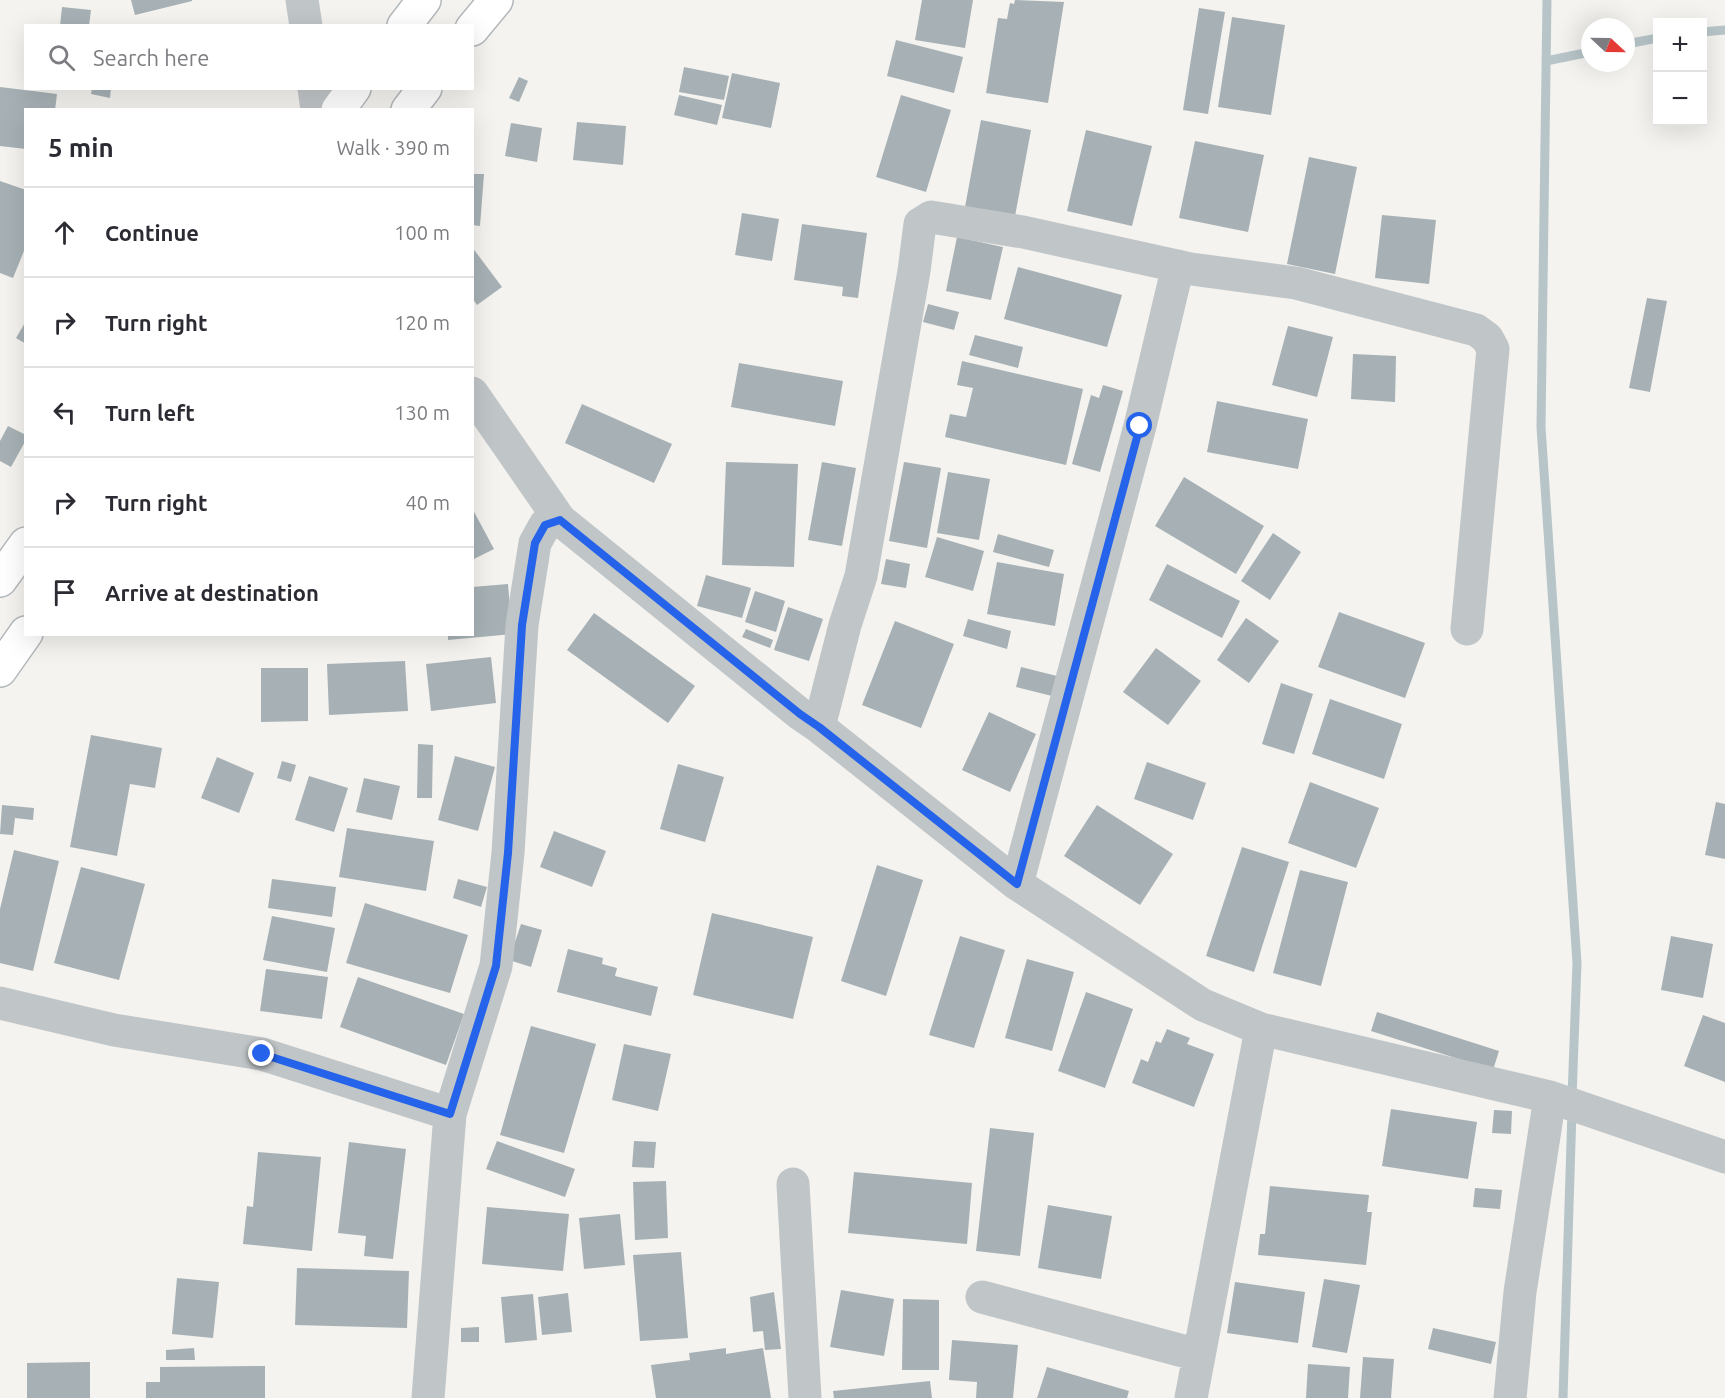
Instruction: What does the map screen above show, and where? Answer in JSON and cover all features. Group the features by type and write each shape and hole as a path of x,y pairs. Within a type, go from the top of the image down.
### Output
{"main road":[{"path":"406,24 424,0"},
{"path":"474,27 496,0"},
{"path":"339,108 353,90"},
{"path":"410,108 423,90"},
{"path":"0,580 24,547"},
{"path":"0,670 24,636"}],"street":[{"path":"314,90 317,108"},
{"path":"819,727 844,625 861,576 920,224 931,217 1023,232 1178,266 1296,283 1476,330 1487,338 1493,349 1467,629"},
{"path":"1017,884 1140,426 1178,266"},
{"path":"474,396 560,520 800,714 1017,884 1203,1005 1261,1029 1550,1097 1725,1157"},
{"path":"428,1398 450,1114 496,966 508,853 522,625 535,543 545,525 560,520"},
{"path":"0,1003 114,1030 262,1054 450,1114"},
{"path":"1191,1398 1261,1029"},
{"path":"1509,1398 1520,1292 1550,1097"},
{"path":"793,1184 805,1398"},
{"path":"982,1297 1198,1355"}],"building":[{"path":"131,0 192,0 192,1 135,15"},
{"path":"922,0 973,0 965,48 915,40"},
{"path":"1015,0 1064,2 1048,103 986,93 998,18 1007,19 1010,3 1014,4"},
{"path":"62,7 91,10 89,24 60,24"},
{"path":"1199,8 1225,12 1208,114 1183,110"},
{"path":"1232,17 1285,25 1271,115 1218,107"},
{"path":"896,40 963,57 954,93 887,76"},
{"path":"684,67 729,76 724,100 679,92"},
{"path":"732,73 780,83 771,128 722,118"},
{"path":"519,77 528,81 519,102 509,98"},
{"path":"0,87 57,94 55,108 24,108 24,149 0,146"},
{"path":"92,90 111,90 110,98 91,94"},
{"path":"679,95 722,105 717,125 674,115"},
{"path":"901,95 951,110 926,192 876,177"},
{"path":"981,120 1031,130 1015,216 965,207"},
{"path":"577,122 626,126 623,165 573,160"},
{"path":"511,123 542,128 537,162 505,156"},
{"path":"1086,130 1152,146 1132,226 1067,211"},
{"path":"1195,141 1264,155 1248,232 1179,218"},
{"path":"1309,157 1357,167 1335,274 1287,264"},
{"path":"474,174 484,174 480,226 474,225"},
{"path":"0,181 24,189 24,251 13,278 0,273"},
{"path":"742,213 779,219 772,261 735,255"},
{"path":"1382,215 1436,220 1429,284 1375,278"},
{"path":"802,224 867,233 858,298 842,296 843,287 794,280"},
{"path":"957,237 1003,247 991,300 946,291"},
{"path":"474,250 502,287 477,305 474,301"},
{"path":"1018,267 1122,295 1107,347 1004,319"},
{"path":"1647,298 1667,301 1650,392 1629,388"},
{"path":"928,304 959,312 954,330 923,322"},
{"path":"24,324 24,343 16,338"},
{"path":"1288,326 1333,337 1317,397 1272,385"},
{"path":"975,335 1023,347 1018,368 969,355"},
{"path":"1353,354 1396,356 1395,402 1351,399"},
{"path":"962,361 1083,389 1066,465 945,437 950,414 966,417 973,388 957,385"},
{"path":"739,363 843,381 835,426 731,407"},
{"path":"1103,385 1123,391 1100,472 1072,464 1091,395 1099,398"},
{"path":"1217,401 1308,419 1298,469 1207,452"},
{"path":"582,404 672,444 654,483 565,443"},
{"path":"8,426 24,434 24,444 11,467 0,461 0,441"},
{"path":"726,462 798,464 794,567 722,565"},
{"path":"822,462 856,468 842,546 808,540"},
{"path":"904,462 941,468 927,548 889,541"},
{"path":"948,472 990,479 979,540 937,533"},
{"path":"1184,477 1264,526 1236,574 1155,526"},
{"path":"474,512 494,549 474,559"},
{"path":"1273,533 1301,552 1270,600 1241,581"},
{"path":"998,534 1054,550 1049,567 993,552"},
{"path":"937,537 984,551 973,591 925,577"},
{"path":"886,559 910,564 906,588 881,584"},
{"path":"997,562 1064,574 1055,626 987,614"},
{"path":"1167,564 1240,601 1222,638 1149,600"},
{"path":"706,575 751,588 742,618 697,606"},
{"path":"508,584 512,634 448,640 448,636 474,636 474,587"},
{"path":"755,591 785,601 776,632 745,622"},
{"path":"788,607 823,619 809,661 774,650"},
{"path":"1339,612 1425,643 1405,698 1318,667"},
{"path":"594,613 695,686 668,723 567,650"},
{"path":"1246,618 1279,641 1249,683 1217,660"},
{"path":"968,619 1011,631 1007,649 963,636"},
{"path":"895,621 954,644 921,728 862,705"},
{"path":"746,629 773,640 770,648 742,637"},
{"path":"1156,648 1201,681 1168,725 1123,692"},
{"path":"491,657 496,703 431,711 426,664"},
{"path":"405,661 408,711 329,715 327,664"},
{"path":"1021,667 1057,676 1052,696 1016,687"},
{"path":"261,668 308,668 308,721 261,722"},
{"path":"1281,683 1313,694 1294,754 1262,744"},
{"path":"1330,699 1402,724 1384,779 1312,754"},
{"path":"989,712 1036,734 1010,792 962,770"},
{"path":"91,735 162,748 155,788 130,784 117,856 70,847"},
{"path":"418,744 433,745 432,798 417,798"},
{"path":"455,756 495,767 478,831 438,820"},
{"path":"217,757 254,773 239,813 201,798"},
{"path":"282,761 296,765 291,782 277,778"},
{"path":"1147,762 1206,783 1193,820 1134,799"},
{"path":"678,764 724,777 705,842 660,829"},
{"path":"309,776 348,788 334,832 295,820"},
{"path":"364,778 400,786 392,820 356,812"},
{"path":"1310,782 1379,808 1356,868 1288,843"},
{"path":"1716,802 1725,804 1725,859 1705,855"},
{"path":"2,805 34,808 33,820 15,818 13,835 0,834"},
{"path":"1097,805 1173,854 1140,905 1064,856"},
{"path":"347,828 434,841 426,891 339,877"},
{"path":"554,831 606,851 592,887 540,867"},
{"path":"1242,847 1289,862 1254,972 1206,956"},
{"path":"14,850 59,861 33,971 0,963 0,909"},
{"path":"877,865 923,880 886,996 841,981"},
{"path":"81,867 145,884 119,980 54,963"},
{"path":"1300,870 1348,882 1321,986 1273,973"},
{"path":"272,879 336,887 332,917 268,908"},
{"path":"458,879 487,887 481,907 453,898"},
{"path":"365,903 468,935 450,993 346,963"},
{"path":"712,913 813,937 793,1019 693,995"},
{"path":"272,916 335,928 327,972 263,960"},
{"path":"521,924 542,930 531,967 509,960"},
{"path":"960,936 1005,950 974,1048 929,1035"},
{"path":"1671,936 1713,944 1703,998 1661,990"},
{"path":"568,949 603,958 602,964 617,968 615,976 658,987 651,1016 557,992"},
{"path":"1027,959 1074,972 1052,1051 1005,1038"},
{"path":"266,969 328,977 322,1019 260,1011"},
{"path":"358,977 464,1014 446,1065 340,1027"},
{"path":"1086,992 1133,1009 1105,1088 1058,1071"},
{"path":"1377,1012 1499,1051 1493,1070 1371,1031"},
{"path":"1703,1015 1725,1023 1725,1082 1684,1066"},
{"path":"531,1026 596,1044 564,1153 500,1135"},
{"path":"1167,1029 1190,1038 1187,1044 1214,1054 1194,1107 1132,1083 1141,1059 1148,1062 1156,1041 1161,1043"},
{"path":"624,1044 671,1054 658,1111 612,1100"},
{"path":"1391,1109 1477,1122 1468,1179 1382,1166"},
{"path":"1494,1110 1512,1111 1511,1134 1492,1133"},
{"path":"990,1128 1034,1133 1020,1256 976,1251"},
{"path":"497,1141 575,1169 565,1197 486,1169"},
{"path":"634,1141 656,1142 654,1168 632,1167"},
{"path":"349,1142 406,1149 393,1259 364,1256 366,1236 338,1233"},
{"path":"258,1152 321,1157 312,1251 243,1244 247,1206 253,1207"},
{"path":"854,1172 972,1183 967,1244 848,1233"},
{"path":"666,1181 668,1238 635,1240 633,1182"},
{"path":"1270,1186 1369,1195 1367,1212 1372,1212 1366,1265 1258,1255 1260,1234 1265,1234"},
{"path":"1475,1188 1502,1190 1500,1209 1473,1207"},
{"path":"1048,1205 1112,1216 1101,1279 1038,1268"},
{"path":"487,1207 569,1214 563,1271 482,1264"},
{"path":"620,1214 625,1265 584,1269 579,1218"},
{"path":"681,1252 688,1338 640,1341 633,1255"},
{"path":"297,1268 409,1271 407,1328 295,1325"},
{"path":"177,1278 219,1282 213,1338 172,1334"},
{"path":"1324,1279 1360,1285 1347,1353 1312,1347"},
{"path":"1235,1282 1305,1292 1298,1343 1227,1333"},
{"path":"841,1290 894,1299 884,1356 830,1347"},
{"path":"774,1292 781,1349 765,1350 763,1331 753,1332 750,1297"},
{"path":"568,1293 572,1332 542,1335 538,1297"},
{"path":"533,1294 537,1340 505,1343 501,1297"},
{"path":"903,1299 939,1300 939,1370 902,1370"},
{"path":"479,1327 479,1342 461,1342 461,1328"},
{"path":"1433,1328 1496,1342 1491,1364 1428,1349"},
{"path":"952,1340 1018,1345 1013,1398 976,1398 977,1382 949,1380"},
{"path":"194,1348 195,1360 166,1360 166,1350"},
{"path":"726,1348 726,1354 763,1348 771,1398 656,1398 651,1365 690,1360 689,1353"},
{"path":"1363,1357 1394,1359 1391,1398 1360,1398"},
{"path":"90,1362 90,1398 27,1398 27,1363"},
{"path":"1308,1364 1350,1367 1348,1398 1306,1398"},
{"path":"265,1366 265,1398 146,1398 146,1382 160,1382 160,1367"},
{"path":"1047,1367 1129,1391 1127,1398 1037,1398"},
{"path":"930,1381 932,1398 834,1398 833,1391"}],"waterway":[{"path":"1547,0 1541,427 1577,963 1572,1097"},
{"path":"1707,32 1725,30"},
{"path":"1635,42 1653,39"},
{"path":"1546,61 1581,54"},
{"path":"1563,1398 1572,1111"}],"route":[{"path":"262,1054 450,1114 496,966 508,853 522,625 535,543 545,525 560,520 800,714 1017,884 1140,426"}]}
